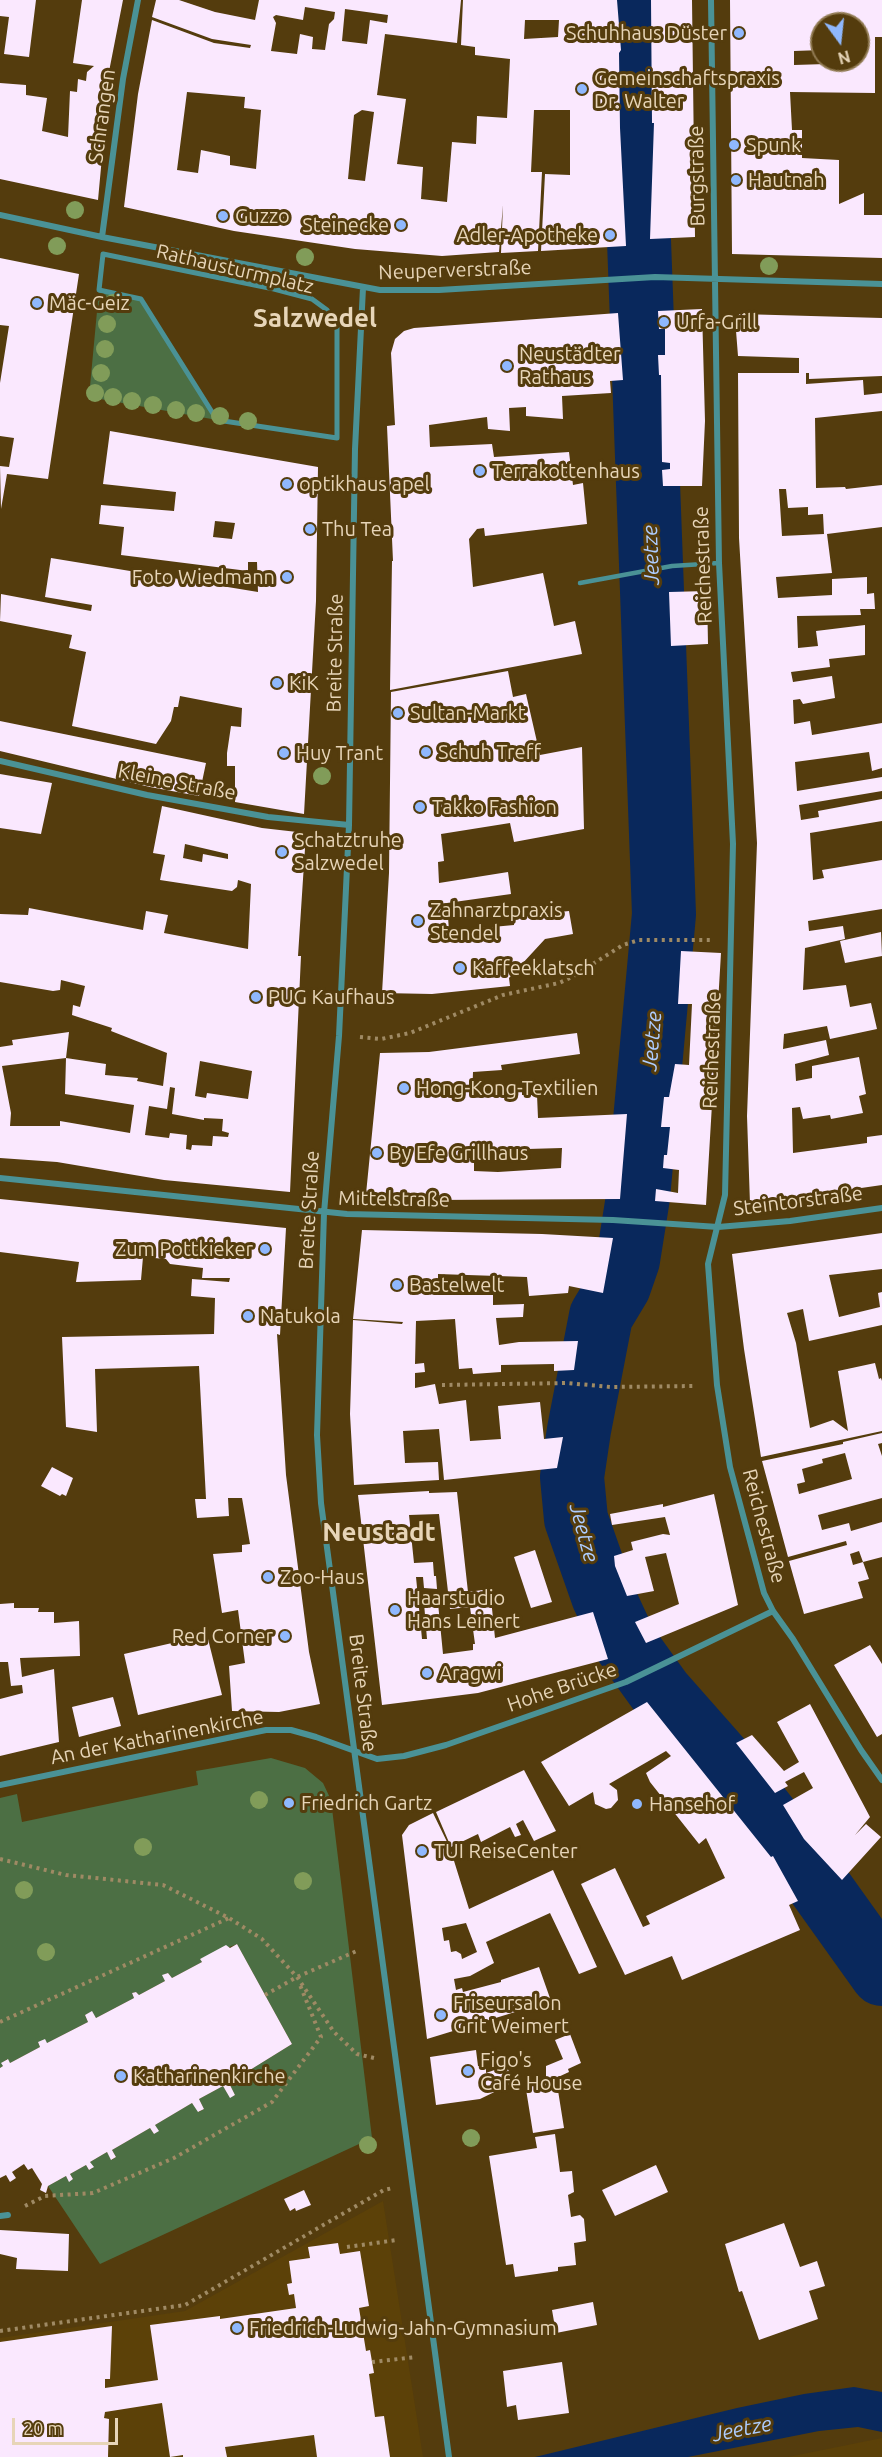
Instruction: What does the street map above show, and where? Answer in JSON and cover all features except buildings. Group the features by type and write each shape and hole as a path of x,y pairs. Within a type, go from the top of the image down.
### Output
{"street":[{"name":"Schrangen","path":"102,237 123,79 138,0"},
{"name":"Burgstraße","path":"711,0 714,280"},
{"name":"Neuperverstraße","path":"0,215 363,288 439,290 655,277 882,284"},
{"name":"Rathausturmplatz","path":"104,254 274,289 312,299 327,310 337,326 337,438 217,420 141,299 99,290 104,254"},
{"name":"Reichestraße","path":"714,280 718,563 733,844 725,1195 708,1264 717,1385 730,1467 764,1593 773,1611 882,1780"},
{"name":"Breite Straße","path":"363,288 355,450 349,825 339,1036 324,1214 317,1435 321,1503 449,2457"},
{"name":"Kleine Straße","path":"0,761 180,801 268,817 349,825"},
{"name":"Mittelstraße","path":"0,1178 324,1214 613,1220 718,1227"},
{"name":"Steintorstraße","path":"718,1227 790,1221 882,1208"},
{"name":"Hohe Brücke","path":"354,1751 381,1759 425,1751 626,1682 773,1611"},
{"name":"An der Katharinenkirche","path":"0,1785 266,1730 291,1730 354,1751"},
{"path":"0,2216 8,2215"}],"lane":[{"path":"580,582 672,566 718,563"}],"path":[{"path":"339,1036 381,1039 410,1033 503,995 559,983 623,945 639,940 732,941"},
{"path":"442,1385 567,1383 611,1387 717,1385"},
{"path":"0,1859 66,1875 163,1885 229,1918 262,1939 297,1977 334,2032 357,2054 374,2058"},
{"path":"0,2022 229,1918"},
{"path":"265,1995 297,1977 360,1950"},
{"path":"8,2215 45,2196 93,2193 174,2158 272,2102 321,2037 297,1977"},
{"path":"0,2331 185,2305 384,2190 412,2184"},
{"path":"347,2247 398,2240"},
{"path":"372,2362 417,2357"}],"shaded area":[{"name":"Friedrich-Ludwig-Jahn-Gymnasium","path":"383,2201 423,2457 0,2457 0,2338 185,2311"},
{"path":"882,2438 882,2457 788,2457"}],"green space":[{"path":"99,290 141,299 217,420 89,397"},
{"path":"271,1758 305,1768 323,1783 331,1800 372,2138 100,2264 48,2186 66,2176 69,2181 73,2179 70,2174 86,2165 89,2170 93,2168 90,2162 107,2152 112,2160 116,2157 112,2150 150,2128 154,2134 158,2131 155,2125 192,2103 199,2112 204,2109 199,2099 223,2086 230,2097 235,2095 229,2083 292,2044 237,1944 200,1959 202,1962 172,1978 168,1973 163,1975 165,1981 139,1995 136,1992 132,1993 134,1998 96,2018 92,2012 85,2015 88,2022 47,2043 38,2042 40,2047 10,2063 7,2059 0,2068 0,1798 17,1794 22,1822 198,1785 196,1771"}],"water":[{"path":"854,2387 882,2392 882,2432 858,2427 819,2431 688,2457 535,2457 737,2408 804,2394"}],"waterway":[{"name":"Jeetze","path":"637,0 637,187 664,914 638,1197 628,1260 619,1286 601,1316 579,1430 572,1477 576,1519 603,1596 625,1643 661,1693 736,1778 807,1869 882,1974"}],"place":[{"name":"Schuhhaus Düster","path":"739,33"},
{"name":"Gemeinschaftspraxis Dr. Walter","path":"582,89"},
{"name":"Spunk","path":"734,145"},
{"name":"Hautnah","path":"736,180"},
{"name":"Guzzo","path":"223,216"},
{"name":"Steinecke","path":"401,225"},
{"name":"Adler-Apotheke","path":"610,235"},
{"name":"Mäc-Geiz","path":"37,303"},
{"name":"Urfa-Grill","path":"664,322"},
{"name":"Neustädter Rathaus","path":"507,366"},
{"name":"Terrakottenhaus","path":"480,471"},
{"name":"optikhaus apel","path":"287,484"},
{"name":"Thu Tea","path":"310,529"},
{"name":"Foto Wiedmann","path":"287,577"},
{"name":"KiK","path":"277,683"},
{"name":"Sultan-Markt","path":"398,713"},
{"name":"Schuh Treff","path":"426,752"},
{"name":"Huy Trant","path":"284,753"},
{"name":"Takko Fashion","path":"420,807"},
{"name":"Schatztruhe Salzwedel","path":"282,852"},
{"name":"Zahnarztpraxis Stendel","path":"418,921"},
{"name":"Kaffeeklatsch","path":"460,968"},
{"name":"PUG Kaufhaus","path":"256,997"},
{"name":"Hong-Kong-Textilien","path":"404,1088"},
{"name":"By Efe Grillhaus","path":"377,1153"},
{"name":"Zum Pottkieker","path":"265,1249"},
{"name":"Bastelwelt","path":"397,1285"},
{"name":"Natukola","path":"248,1316"},
{"name":"Zoo-Haus","path":"268,1577"},
{"name":"Haarstudio Hans Leinert","path":"395,1610"},
{"name":"Red Corner","path":"285,1636"},
{"name":"Aragwi","path":"427,1673"},
{"name":"Friedrich Gartz","path":"289,1803"},
{"name":"Hansehof","path":"637,1804"},
{"name":"TUI ReiseCenter","path":"422,1851"},
{"name":"Friseursalon Grit Weimert","path":"441,2015"},
{"name":"Figo's Café House","path":"468,2071"},
{"name":"Katharinenkirche","path":"121,2076"},
{"name":"Friedrich-Ludwig-Jahn-Gymnasium","path":"237,2328"}],"district":[{"name":"Salzwedel","path":"315,318"},
{"name":"Neustadt","path":"379,1532"}]}
